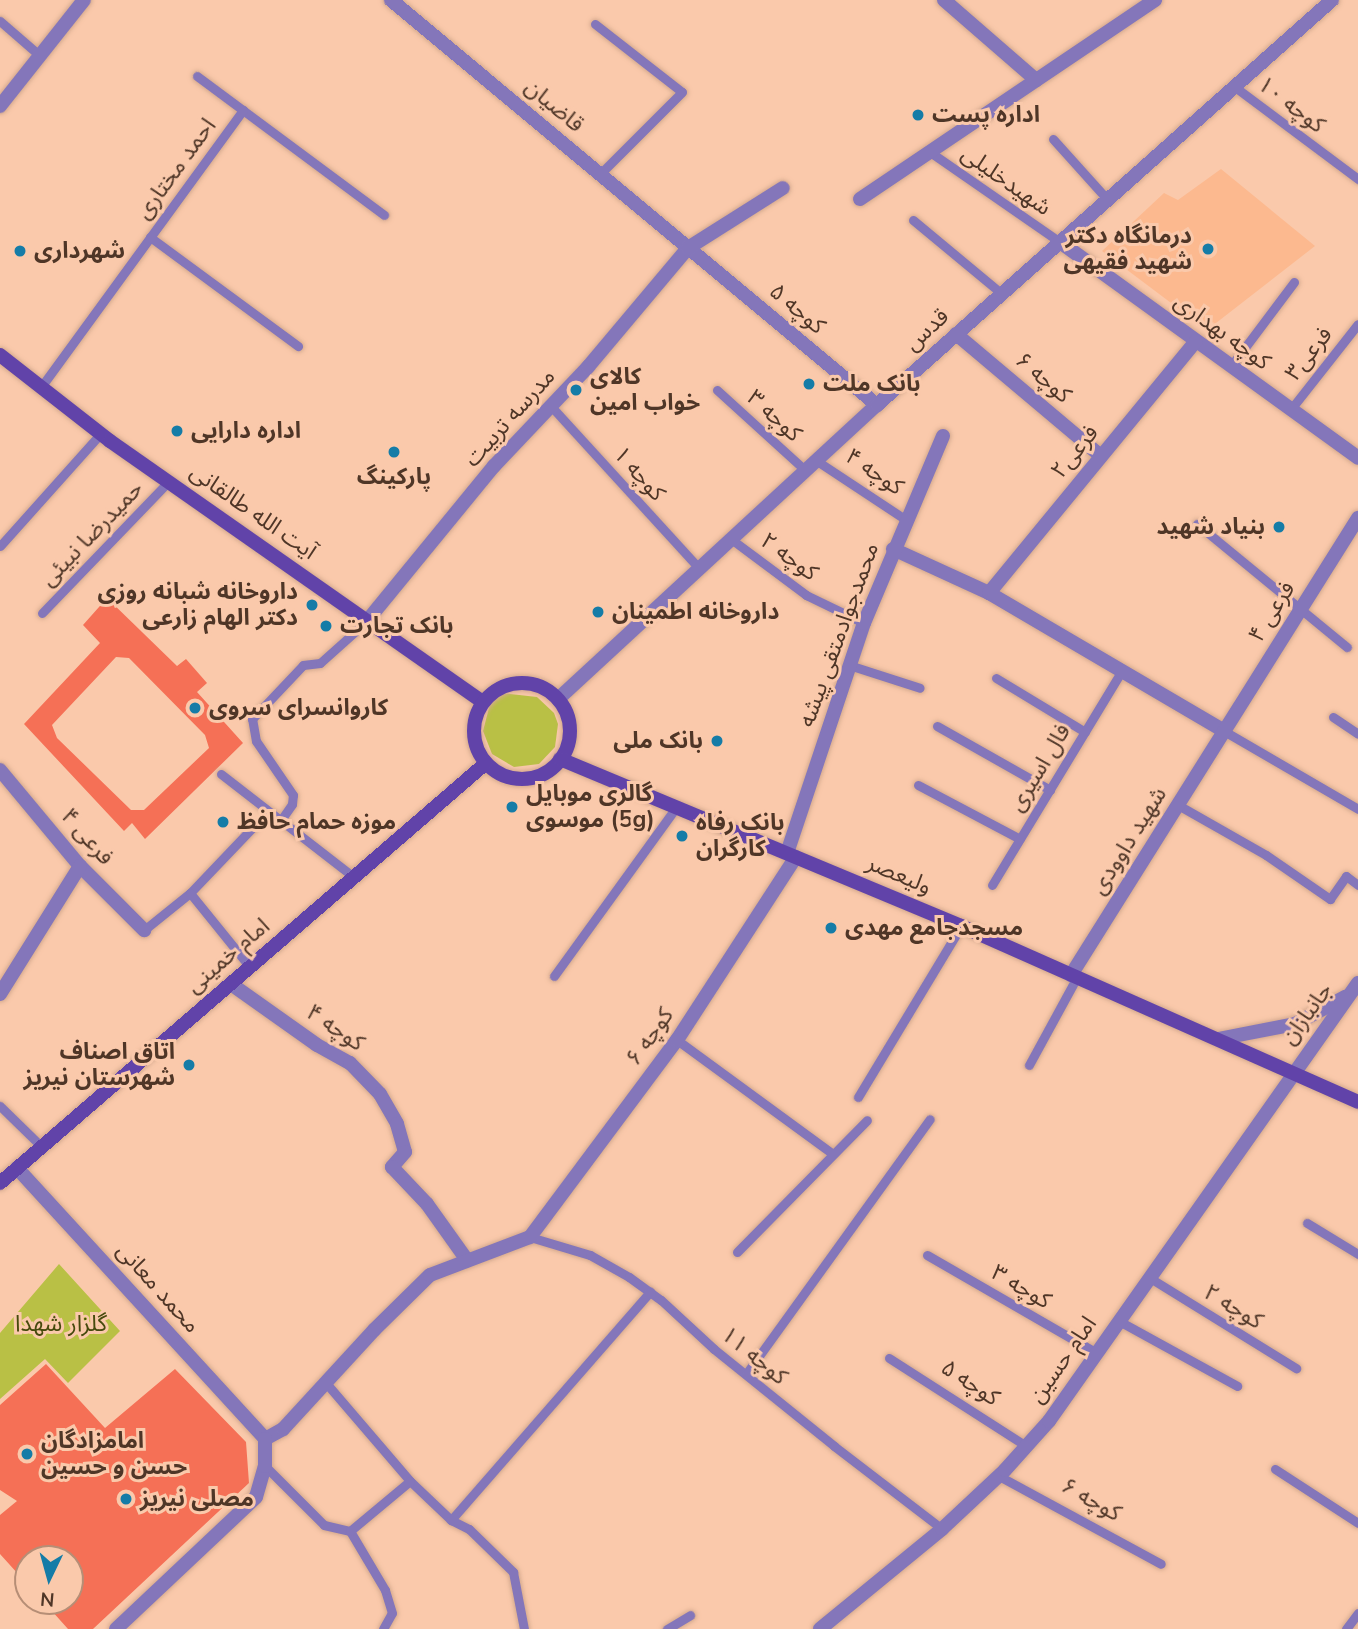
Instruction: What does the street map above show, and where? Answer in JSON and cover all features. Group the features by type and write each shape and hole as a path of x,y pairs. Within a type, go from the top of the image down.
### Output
{"main road":[{"name":"آیت الله طالقانی","path":"0,355 101,433 483,702"},
{"path":"520,683 534,684 558,699 566,713 570,729 568,745 560,760 550,769 524,779 497,772 486,763 477,749 474,733 476,717 483,702 506,685 520,683"},
{"name":"ولیعصر","path":"560,760 677,806 961,926 1358,1102"},
{"name":"امام خمینی","path":"0,1183 486,763"}],"street":[{"path":"0,106 38,54 83,0"},
{"path":"944,0 1036,80"},
{"path":"860,199 1155,0"},
{"name":"قدس","path":"558,699 877,405 1332,0"},
{"name":"قاضیان","path":"394,1 688,248"},
{"name":"مدرسه تربیت","path":"367,621 494,466 588,367 688,248 783,188"},
{"name":"کوچه بهداری","path":"1060,243 1358,458"},
{"name":"کوچه ۵","path":"688,248 877,405"},
{"name":"کوچه ۶","path":"956,334 1101,456"},
{"name":"فرعی۲","path":"989,593 1196,341"},
{"name":"محمدجوادمتقی پیشه","path":"791,855 864,622 943,436"},
{"name":"فرعی ۴","path":"1224,731 1358,518"},
{"path":"893,550 989,593 1224,731"},
{"name":"شهید داوودی","path":"1074,976 1224,731"},
{"name":"فرعی ۴","path":"0,770 80,866 144,930"},
{"name":"۶ کوچه","path":"530,1237 677,1040 791,855"},
{"path":"0,994 80,866"},
{"name":"کوچه ۴","path":"230,984 317,1045 351,1063 380,1094 397,1124 405,1152 392,1167 427,1204 467,1260"},
{"path":"1218,1039 1295,1024 1353,989"},
{"name":"جانبازان","path":"1293,1072 1353,989"},
{"name":"امام حسین","path":"820,1629 942,1529 999,1476 1049,1421 1293,1072"},
{"name":"محمد معانی","path":"17,1168 265,1439"},
{"path":"116,1629 256,1497 265,1465 265,1439 283,1429 430,1275 530,1237"}],"lane":[{"path":"0,21 38,54"},
{"path":"595,24 682,92 600,174"},
{"path":"198,76 384,215"},
{"name":"کوچه ۱۰","path":"1235,87 1358,179"},
{"name":"احمد مختاری","path":"41,387 243,110"},
{"path":"1053,139 1108,200"},
{"name":"شهیدخلیلی","path":"930,152 1060,243"},
{"path":"913,220 1002,294"},
{"path":"150,237 298,346"},
{"path":"1231,366 1294,282"},
{"name":"فرعی۳","path":"1291,409 1358,324"},
{"name":"کوچه ۳","path":"717,390 811,466"},
{"name":"کوچه ۱","path":"551,405 699,568"},
{"path":"0,546 101,433"},
{"name":"کوچه ۴","path":"811,466 906,520"},
{"name":"حمیدرضا نبیئی","path":"42,613 169,481"},
{"path":"1197,524 1347,647"},
{"name":"کوچه ۲","path":"731,539 806,595 864,622"},
{"path":"281,820 292,804 293,794 256,741 252,719 303,665 320,663 367,621"},
{"path":"852,666 920,688"},
{"name":"فال اسیری","path":"992,885 1122,670"},
{"path":"996,678 1085,732"},
{"path":"1334,717 1358,734"},
{"path":"937,726 1050,790"},
{"path":"1224,731 1358,810"},
{"path":"221,774 354,877"},
{"path":"918,785 1020,839"},
{"path":"1178,805 1266,855 1329,899 1346,876 1358,885"},
{"path":"554,976 677,806"},
{"path":"144,930 190,893 253,827"},
{"path":"190,893 250,967"},
{"path":"858,1097 961,926"},
{"path":"1029,1065 1074,976"},
{"path":"677,1040 833,1154"},
{"path":"0,1106 42,1147"},
{"path":"737,1252 867,1119"},
{"path":"746,1374 930,1119"},
{"path":"1307,1223 1358,1254"},
{"name":"کوچه ۱۱","path":"530,1237 590,1255 650,1292 746,1374 942,1529"},
{"name":"کوچه ۳","path":"927,1255 1097,1353"},
{"name":"کوچه ۲","path":"1150,1278 1296,1368"},
{"path":"452,1520 650,1292"},
{"path":"1119,1321 1237,1386"},
{"name":"کوچه ۵","path":"889,1358 1027,1446"},
{"path":"326,1383 410,1481 452,1520 469,1529 513,1572 524,1629"},
{"path":"265,1465 324,1525 350,1531 385,1590 392,1613 383,1629"},
{"path":"1275,1469 1358,1523"},
{"name":"کوچه ۶","path":"999,1476 1161,1564"},
{"path":"350,1531 410,1481"},
{"path":"1346,1629 1358,1612"},
{"path":"667,1629 690,1615"}],"shaded area":[{"name":"درمانگاه دکتر شهید فقیهی","path":"1221,169 1315,246 1207,330 1102,251 1164,193 1178,200"}],"green space":[{"path":"493,692 537,697 554,713 558,724 555,747 539,764 514,767 492,754 483,731"},
{"name":"گلزار شهدا","path":"59,1264 120,1331 68,1383 45,1359 0,1399 0,1333"}],"building":[{"name":"کاروانسرای سروی","path":"107,598 177,666 186,659 207,683 197,692 243,743 145,839 132,823 124,831 24,724 100,643 83,625","holes":["116,657 129,658 205,735 209,748 144,810 131,810 57,738 52,725"]},
{"name":"مصلی نیریز","path":"46,1364 105,1428 175,1369 246,1442 249,1483 93,1629 68,1629 56,1615 84,1615 84,1545 14,1545 14,1570 0,1554 0,1515 17,1501 0,1490 0,1405"}],"place":[{"name":"اداره پست","path":"918,115"},
{"name":"درمانگاه دکتر شهید فقیهی","path":"1208,249"},
{"name":"شهرداری","path":"20,251"},
{"name":"بانک ملت","path":"809,384"},
{"name":"کالای خواب امین","path":"576,390"},
{"name":"اداره دارایی","path":"177,431"},
{"name":"پارکینگ","path":"394,452"},
{"name":"بنیاد شهید","path":"1279,527"},
{"name":"داروخانه شبانه روزی دکتر الهام زارعی","path":"312,605"},
{"name":"داروخانه اطمینان","path":"598,612"},
{"name":"بانک تجارت","path":"326,626"},
{"name":"کاروانسرای سروی","path":"195,708"},
{"name":"بانک ملی","path":"717,741"},
{"name":"گالری موبایل موسوی (5g)","path":"512,807"},
{"name":"موزه حمام حافظ","path":"223,822"},
{"name":"بانک رفاه کارگران","path":"682,836"},
{"name":"مسجدجامع مهدی","path":"831,928"},
{"name":"اتاق اصناف شهرستان نیریز","path":"189,1065"},
{"name":"امامزادگان حسن و حسین","path":"27,1454"},
{"name":"مصلی نیریز","path":"126,1499"}]}
